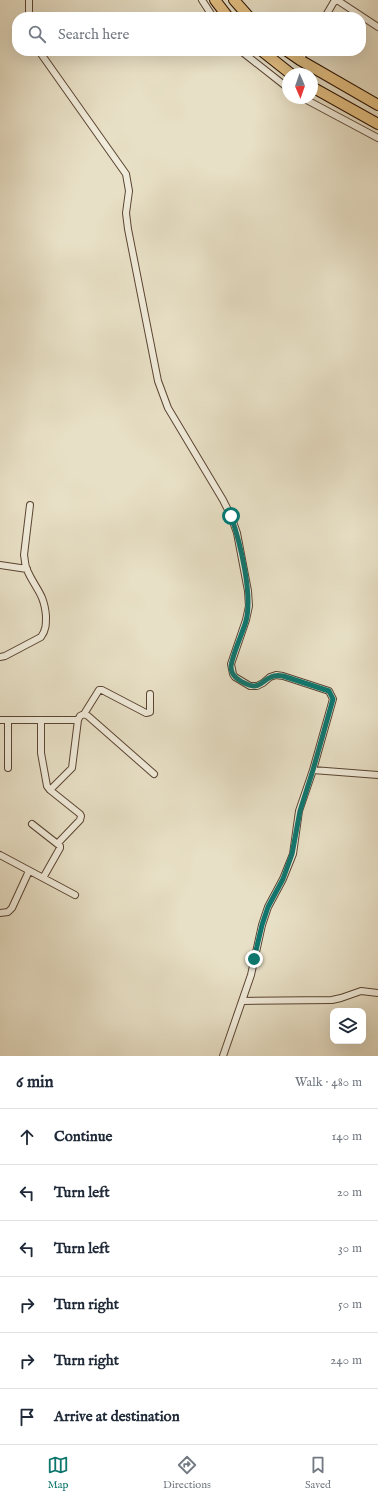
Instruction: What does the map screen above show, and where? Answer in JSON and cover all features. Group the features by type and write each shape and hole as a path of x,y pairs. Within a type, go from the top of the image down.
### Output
{"highway":[{"path":"215,0 224,12"},
{"path":"234,0 245,12"},
{"path":"268,56 283,68"},
{"path":"294,56 378,105"},
{"path":"318,90 378,124"}],"street":[{"path":"29,0 29,12"},
{"path":"202,0 210,12"},
{"path":"328,12 336,0 355,12"},
{"path":"366,19 378,27"},
{"path":"43,56 126,174 128,191 126,214 128,229 158,381 168,408 223,500 237,533 248,591 249,606 246,620 231,664 233,674 235,677 250,686 257,686 270,677 276,675 283,676 329,691 332,696 333,703 300,811 292,854 283,879 268,907 262,925 251,975 223,1056"},
{"path":"247,56 282,83"},
{"path":"300,60 302,56"},
{"path":"314,104 378,138"},
{"path":"0,657 5,656 41,636 45,631 46,624 44,603 42,596 27,569 24,555 30,505"},
{"path":"0,565 27,569"},
{"path":"50,790 72,768 78,720 80,716 84,714 98,690 102,690 146,714 150,712 150,694"},
{"path":"84,714 154,774"},
{"path":"0,720 78,720"},
{"path":"8,720 8,768"},
{"path":"41,720 41,753 45,781 50,790 81,816 80,820 58,843"},
{"path":"313,770 378,775"},
{"path":"32,824 58,843 60,848 43,878"},
{"path":"0,855 75,895"},
{"path":"0,913 8,912 12,908 29,871"},
{"path":"242,1001 332,1000 361,991 378,993"}],"route":[{"path":"231,516 237,533 248,591 249,606 246,620 231,664 233,674 235,677 250,686 257,686 270,677 276,675 283,676 329,691 333,699 300,811 296,842 283,879 268,907 254,959"}]}
